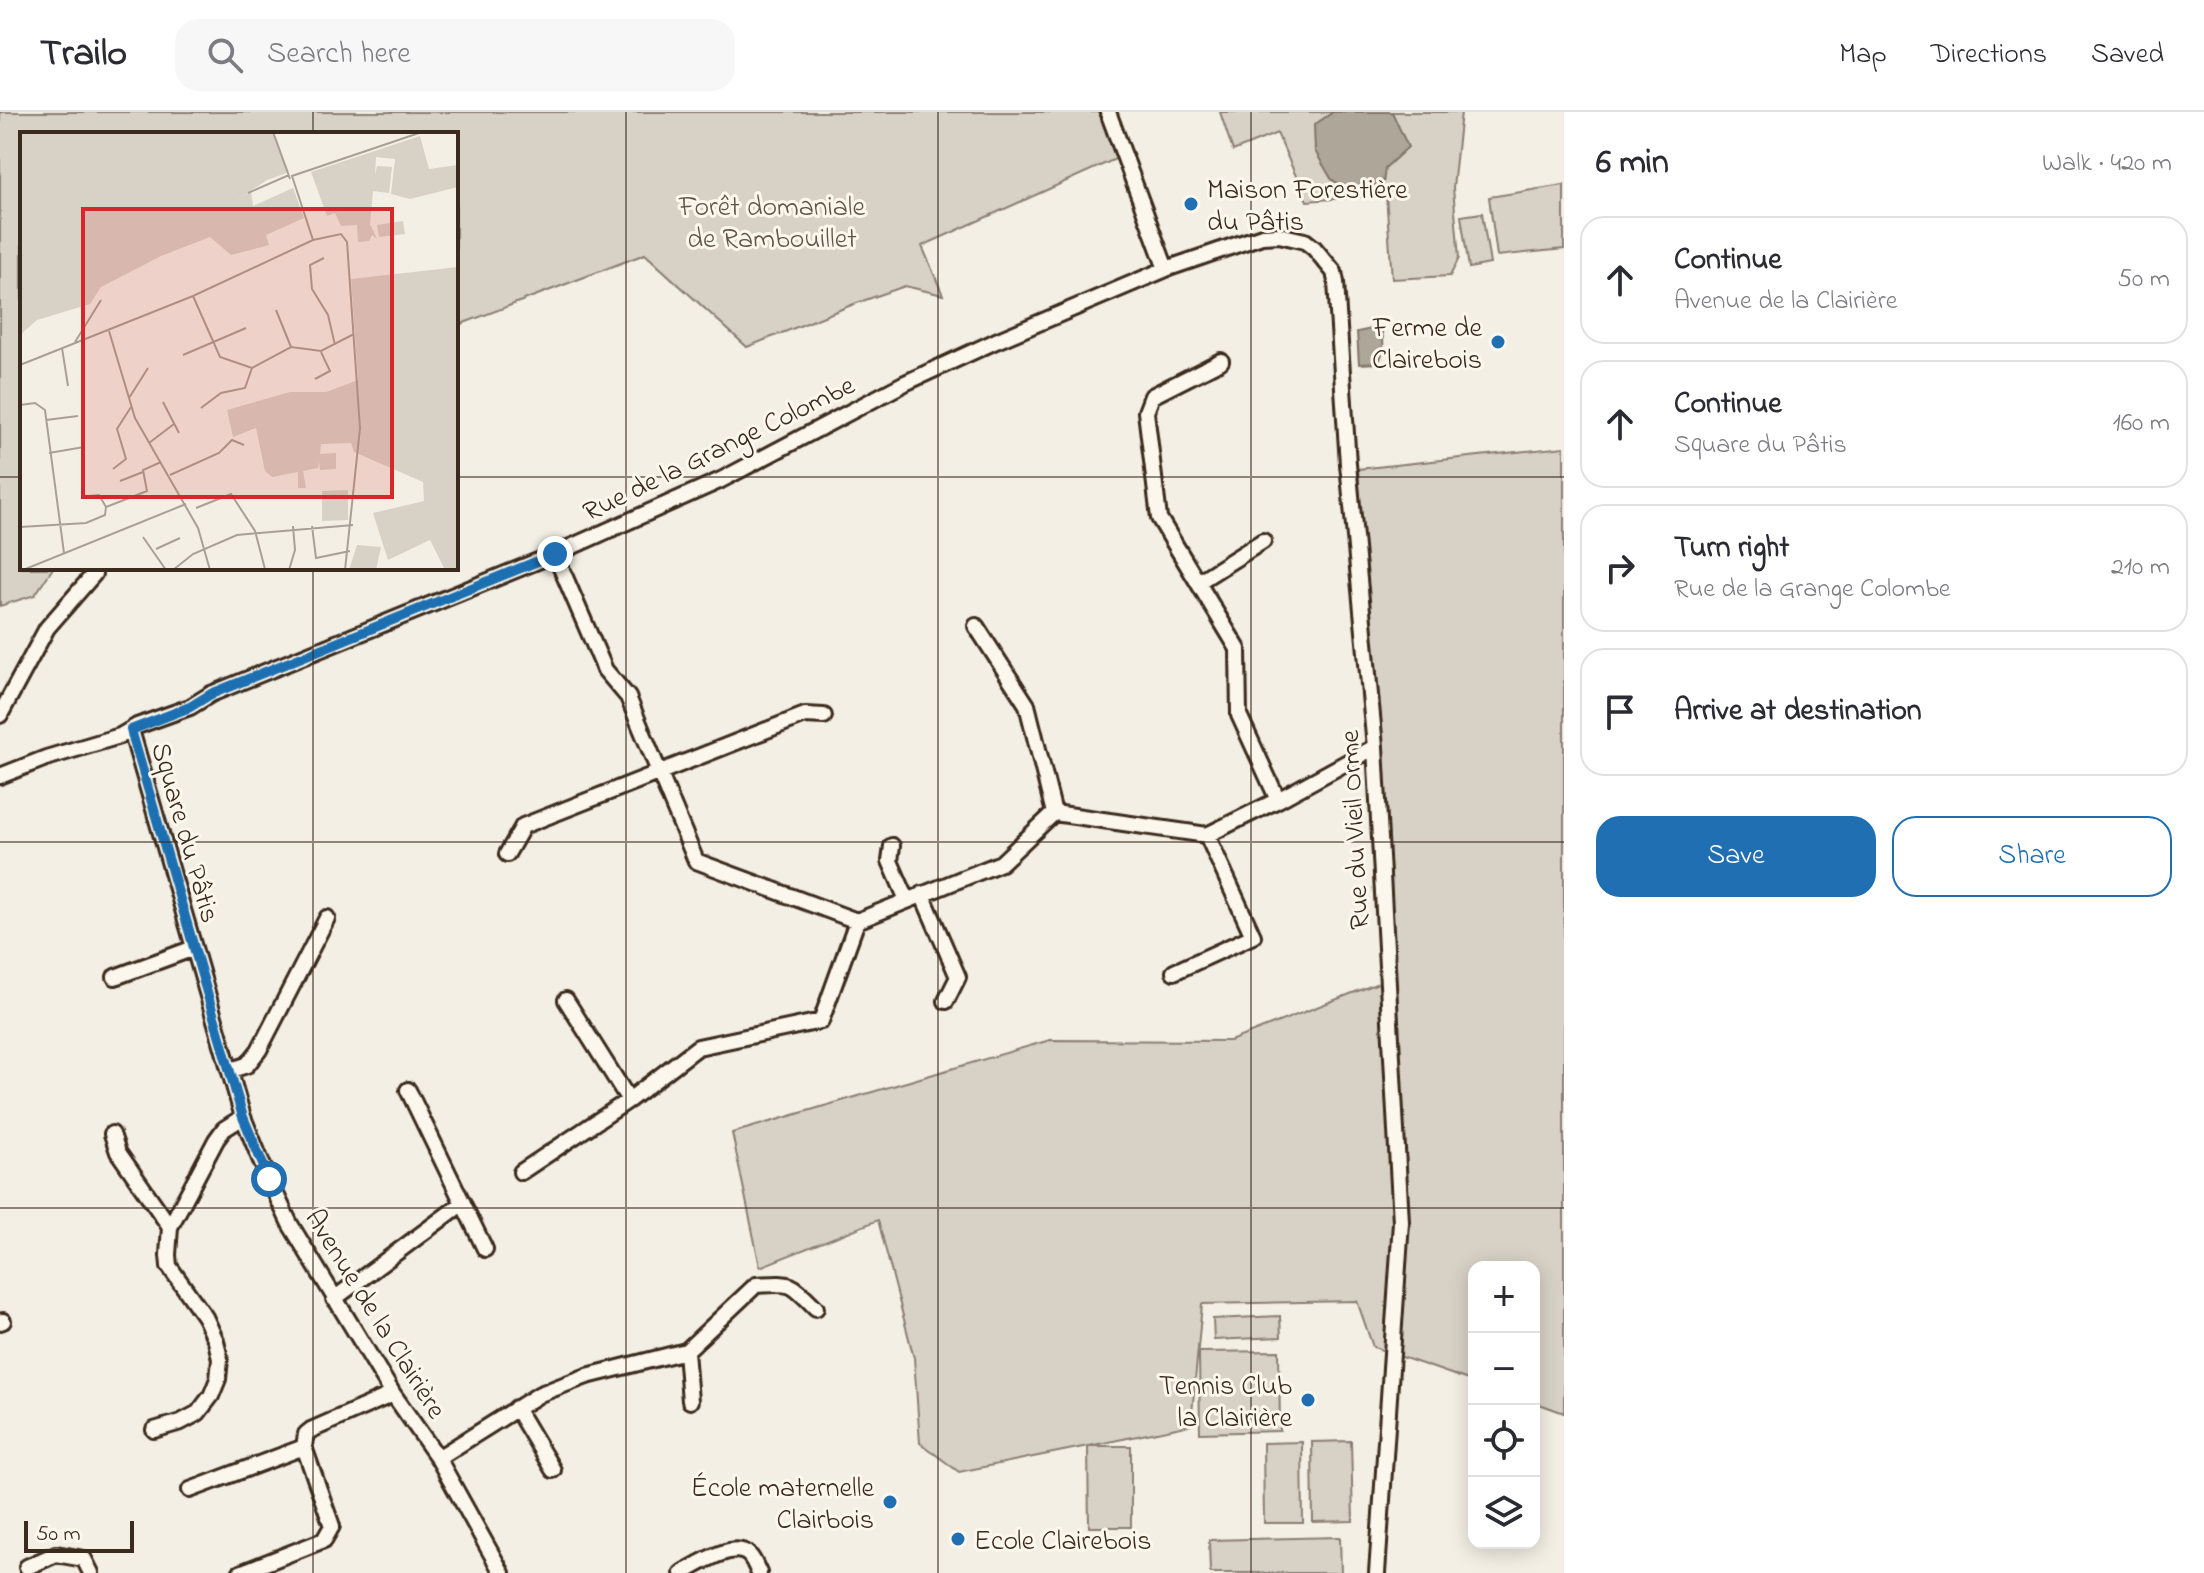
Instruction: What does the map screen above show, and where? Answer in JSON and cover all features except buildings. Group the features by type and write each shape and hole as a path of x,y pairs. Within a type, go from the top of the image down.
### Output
{"street":[{"path":"1108,112 1166,269"},
{"name":"Rue du Vieil Orme","path":"1166,269 1262,236 1279,235 1305,241 1334,272 1342,348 1348,464 1375,747 1401,1222 1377,1573"},
{"name":"Rue de la Grange Colombe","path":"0,776 46,758 120,736 190,707 211,694 555,554 721,480 933,370 1166,269"},
{"path":"1221,361 1152,396 1146,412 1159,518 1238,649 1239,715 1278,800"},
{"path":"1198,582 1263,541"},
{"path":"555,554 605,670 628,697 696,861 857,921 1001,863 1054,813"},
{"path":"0,715 47,628 94,574"},
{"path":"976,626 1027,705 1054,813"},
{"path":"507,854 523,826 805,715 824,716"},
{"name":"Square du Pâtis","path":"131,730 231,1070"},
{"path":"1054,813 1207,835 1375,747"},
{"path":"1174,972 1253,936 1207,835"},
{"path":"892,846 890,861 907,900"},
{"path":"922,894 958,977 946,1001"},
{"path":"231,1070 247,1065 259,1050 327,918"},
{"path":"521,1172 629,1100 698,1047 821,1021 857,921"},
{"name":"Square du Pâtis","path":"115,977 194,948"},
{"path":"566,1000 629,1100"},
{"name":"Avenue de la Clairière","path":"231,1070 243,1117 290,1224 393,1394 438,1458 502,1573"},
{"path":"408,1090 485,1249"},
{"path":"154,1430 198,1413 211,1396 218,1379 220,1359 216,1341 205,1317 169,1266 170,1227 216,1140 224,1129 243,1117"},
{"path":"112,1134 118,1152 170,1227"},
{"path":"334,1299 463,1203"},
{"path":"438,1458 540,1394 587,1376 686,1351 756,1285 788,1283 795,1286 816,1308"},
{"path":"686,1351 690,1401"},
{"path":"240,1573 324,1540 332,1526 304,1447 306,1434 393,1394"},
{"path":"516,1408 553,1470"},
{"path":"190,1490 304,1447"},
{"path":"682,1573 734,1549 749,1555 759,1573"},
{"path":"27,1567 56,1554 84,1559 91,1573"}],"green space":[{"name":"Forêt domaniale de Rambouillet","path":"0,112 1104,112 1120,157 922,246 943,295 905,286 747,347 645,254 458,325 458,132 20,132 20,570 52,570 35,595 0,606"},
{"path":"1220,112 1461,112 1453,188 1459,258 1450,276 1392,279 1386,195 1307,201 1277,133 1233,151"},
{"path":"1564,185 1564,249 1497,256 1489,197"},
{"path":"1482,213 1490,264 1469,268 1461,216"},
{"path":"1564,447 1564,1413 1540,1404 1540,1261 1468,1261 1468,1380 1373,1347 1357,1301 1202,1304 1191,1425 1089,1446 1131,1446 1131,1527 1089,1527 1088,1446 959,1472 920,1443 914,1358 878,1220 760,1267 732,1133 1050,1040 1230,1041 1391,978 1358,469"},
{"path":"1280,1316 1281,1337 1214,1340 1213,1319"},
{"path":"1279,1351 1280,1431 1200,1433 1199,1352"},
{"path":"1351,1441 1353,1521 1313,1522 1312,1442"},
{"path":"1302,1442 1303,1523 1264,1523 1263,1443"},
{"path":"1340,1537 1341,1573 1210,1573 1209,1540"}],"shaded area":[{"path":"1333,112 1392,112 1408,147 1385,168 1383,184 1349,189 1332,180 1315,151 1314,125"},
{"path":"1381,327 1383,346 1378,363 1359,364 1357,332"}],"place":[{"name":"Maison Forestière du Pâtis","path":"1191,204"},
{"name":"Ferme de Clairebois","path":"1498,342"},
{"name":"Tennis Club la Clairière","path":"1308,1400"},
{"name":"École maternelle Clairbois","path":"890,1502"},
{"name":"Ecole Clairebois","path":"958,1539"}],"route":[{"path":"269,1179 243,1117 131,730 190,707 211,694 555,554"}]}
